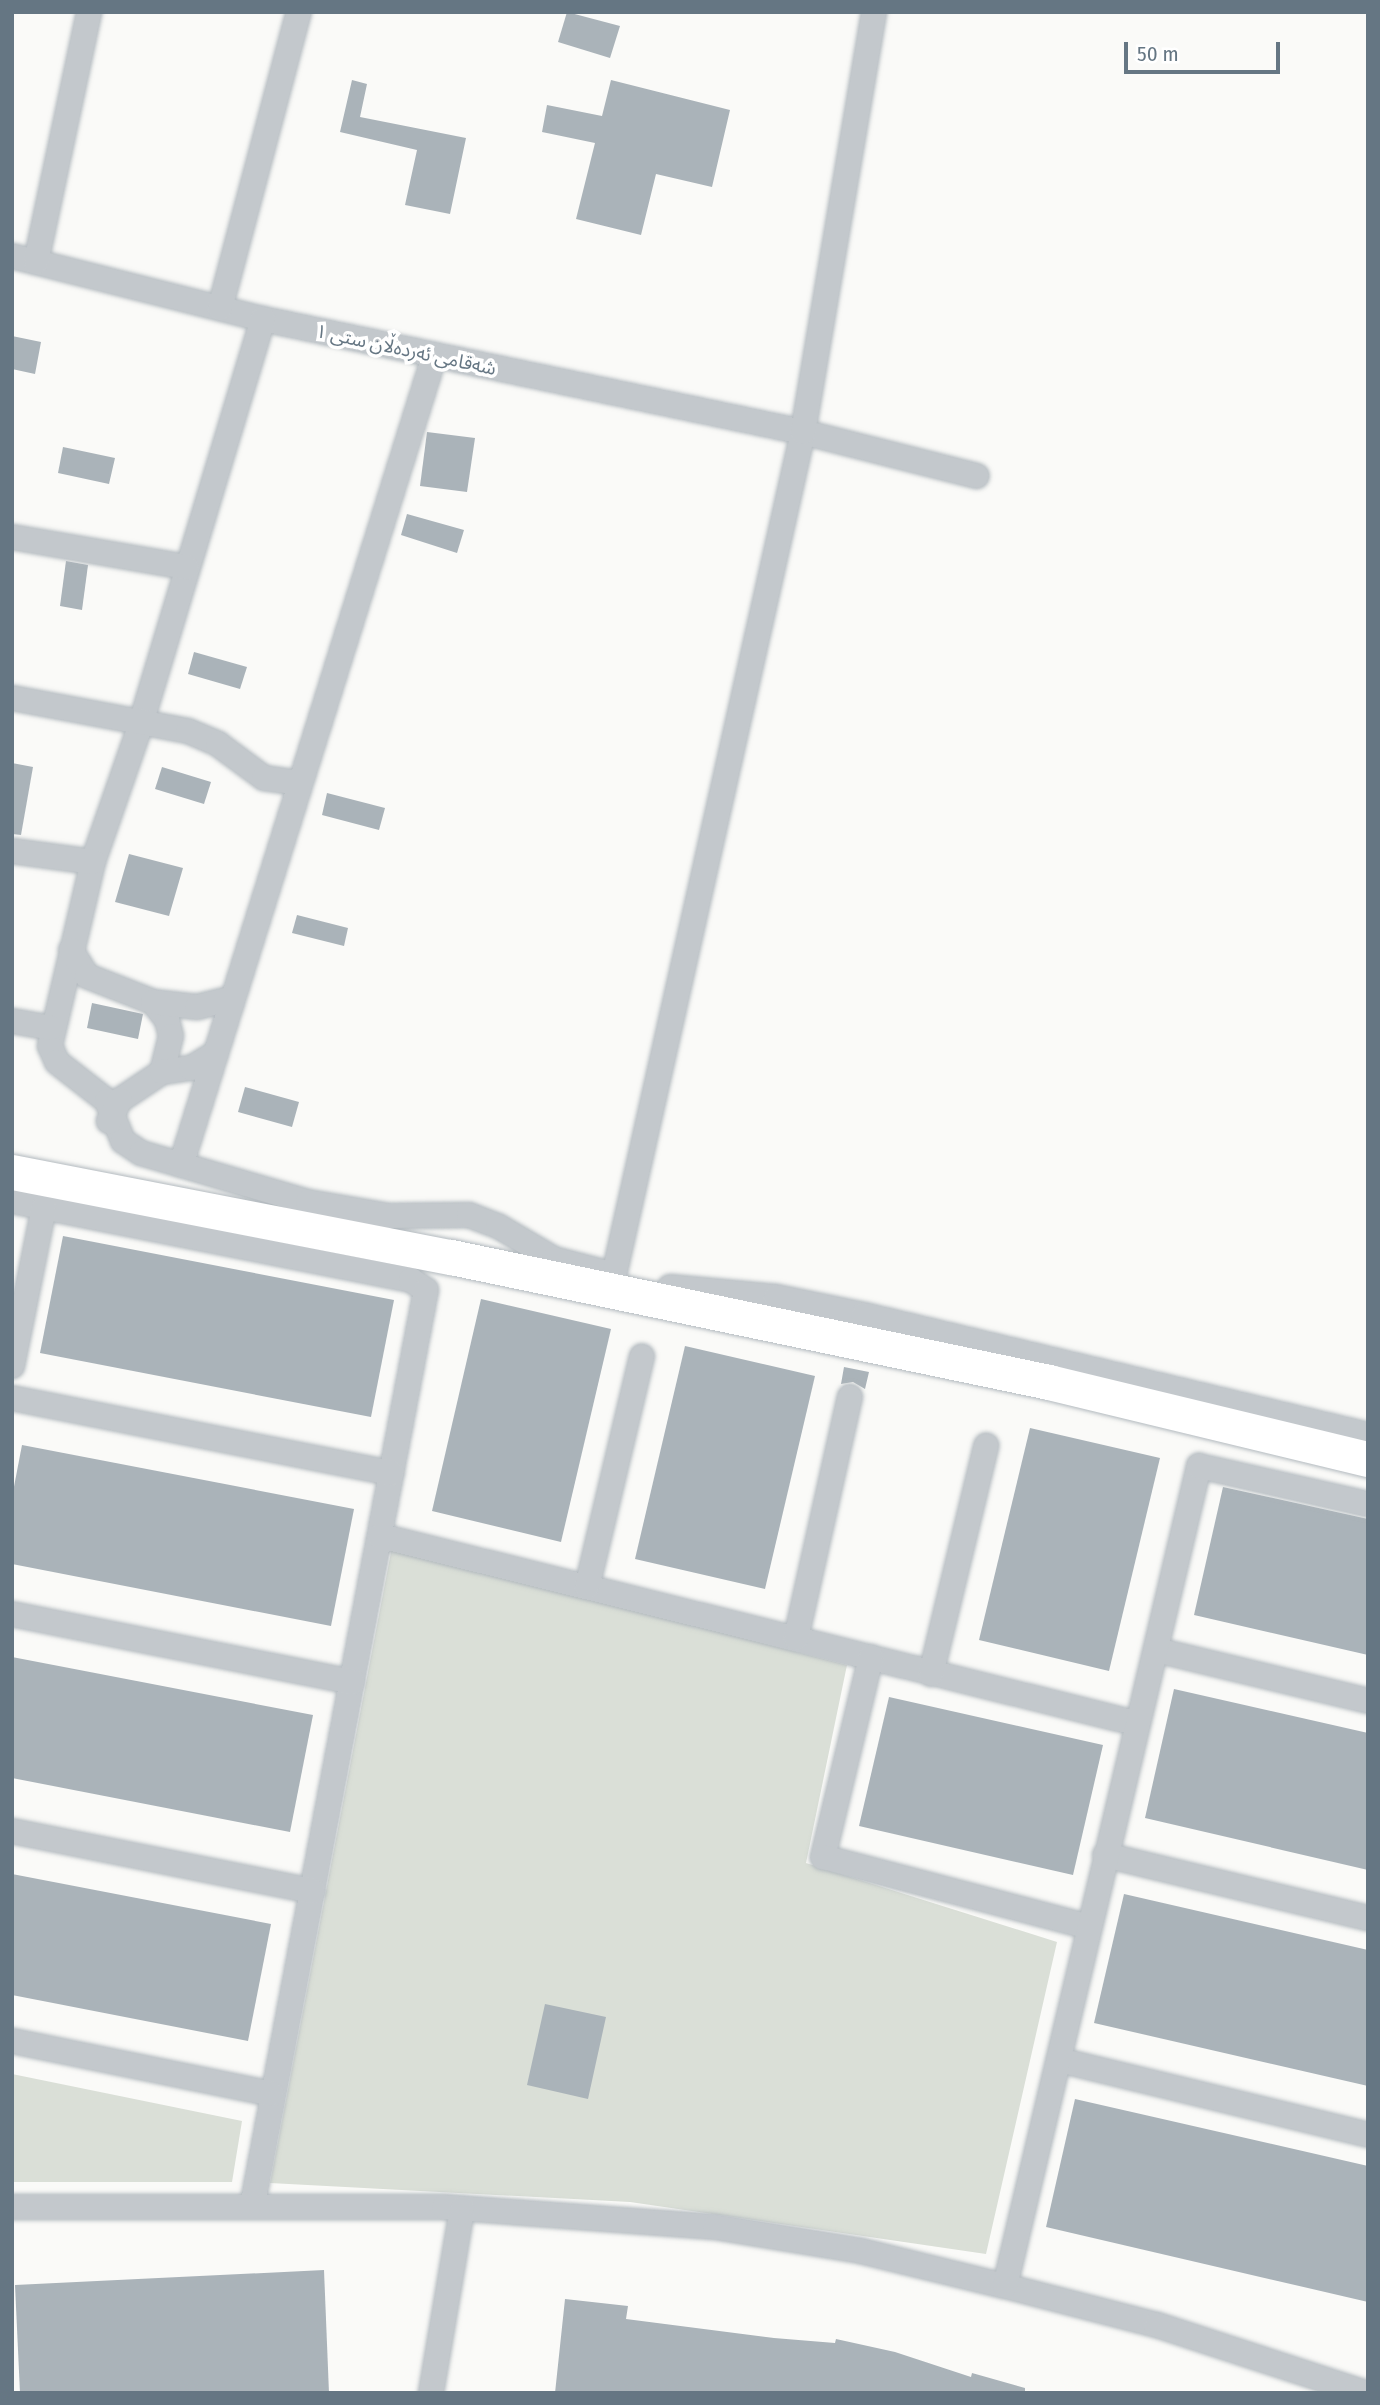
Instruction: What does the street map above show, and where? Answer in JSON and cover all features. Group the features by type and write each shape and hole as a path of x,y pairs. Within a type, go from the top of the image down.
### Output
{"street":[{"path":"24,259 89,12"},
{"path":"220,308 299,12"},
{"path":"614,1275 803,432 874,12"},
{"name":"شەقامی ئەردەڵان ستی ١","path":"24,259 263,319 434,358 803,432 977,476"},
{"path":"263,319 186,567 142,721 93,862 50,1028 50,1046 57,1062 107,1101 110,1120 123,1141 141,1153 308,1202 388,1216 469,1215 498,1226 554,1259 614,1275 864,1315 1368,1435"},
{"path":"181,1165 434,358"},
{"path":"12,537 186,567"},
{"path":"12,698 188,731 218,744 264,778 299,783"},
{"path":"12,851 93,862"},
{"path":"71,950 87,976 153,1002 197,1007 233,998"},
{"path":"153,1002 167,1020 171,1036 162,1072"},
{"path":"12,1021 50,1028"},
{"path":"110,1120 120,1100 162,1072 191,1068 216,1053"},
{"path":"12,1172 451,1257 1049,1382 1368,1459"},
{"path":"12,1201 420,1284 426,1297 313,1891 271,2094 252,2207"},
{"path":"12,1366 44,1207"},
{"path":"587,1587 642,1356"},
{"path":"796,1638 850,1397"},
{"path":"12,1398 392,1473"},
{"path":"931,1674 986,1446"},
{"path":"1006,2286 1135,1723 1156,1650 1199,1466 1368,1504"},
{"path":"380,1536 1135,1723"},
{"path":"12,1614 352,1682"},
{"path":"1156,1650 1368,1701"},
{"path":"871,1657 823,1857 1089,1927"},
{"path":"12,1831 313,1891"},
{"path":"1105,1854 1368,1918"},
{"path":"12,2041 271,2094"},
{"path":"1059,2060 1368,2135"},
{"path":"12,2207 461,2209 715,2228 861,2251 1006,2286 1157,2325 1365,2393"},
{"path":"431,2393 461,2209"}],"shaded area":[{"path":"392,1547 847,1665 806,1863 1057,1942 986,2254 630,2202 270,2183"},
{"path":"12,2074 242,2121 232,2182 12,2182"}],"building":[{"path":"567,12 620,26 610,58 558,42"},
{"path":"352,80 367,84 360,117 466,138 450,214 405,205 417,150 340,132"},
{"path":"611,80 730,110 712,187 656,174 641,235 576,219 595,143 542,132 547,105 602,116"},
{"path":"12,336 41,342 35,374 12,369"},
{"path":"427,432 475,438 467,492 420,486"},
{"path":"63,447 115,458 109,484 58,473"},
{"path":"407,514 464,530 457,553 401,535"},
{"path":"66,561 88,565 82,610 60,606"},
{"path":"194,652 247,667 240,689 188,674"},
{"path":"12,763 33,767 21,835 12,834"},
{"path":"162,767 211,782 204,804 155,789"},
{"path":"327,793 385,808 379,830 322,815"},
{"path":"129,854 183,868 169,916 115,902"},
{"path":"297,915 348,928 344,946 292,933"},
{"path":"92,1003 143,1014 138,1039 87,1028"},
{"path":"245,1087 299,1102 292,1127 238,1112"},
{"path":"63,1236 394,1300 371,1417 40,1353"},
{"path":"481,1299 611,1329 561,1542 432,1511"},
{"path":"685,1346 815,1376 765,1589 635,1559"},
{"path":"844,1367 869,1372 865,1389 853,1382 841,1384"},
{"path":"1030,1428 1160,1458 1109,1671 979,1640"},
{"path":"22,1445 354,1509 331,1626 12,1564 12,1497"},
{"path":"1223,1487 1368,1519 1368,1655 1194,1615"},
{"path":"12,1657 313,1715 290,1832 12,1778"},
{"path":"1174,1689 1368,1733 1368,1870 1145,1818"},
{"path":"889,1697 1103,1745 1073,1875 859,1826"},
{"path":"12,1874 271,1924 248,2041 12,1995"},
{"path":"1124,1894 1368,1950 1368,2086 1094,2023"},
{"path":"545,2004 606,2017 588,2099 527,2085"},
{"path":"1075,2099 1368,2166 1368,2302 1046,2227"},
{"path":"324,2270 329,2393 20,2393 15,2285"},
{"path":"565,2299 628,2306 626,2319 774,2338 835,2343 836,2339 895,2352 971,2377 972,2373 1025,2388 1025,2393 555,2393"}]}
